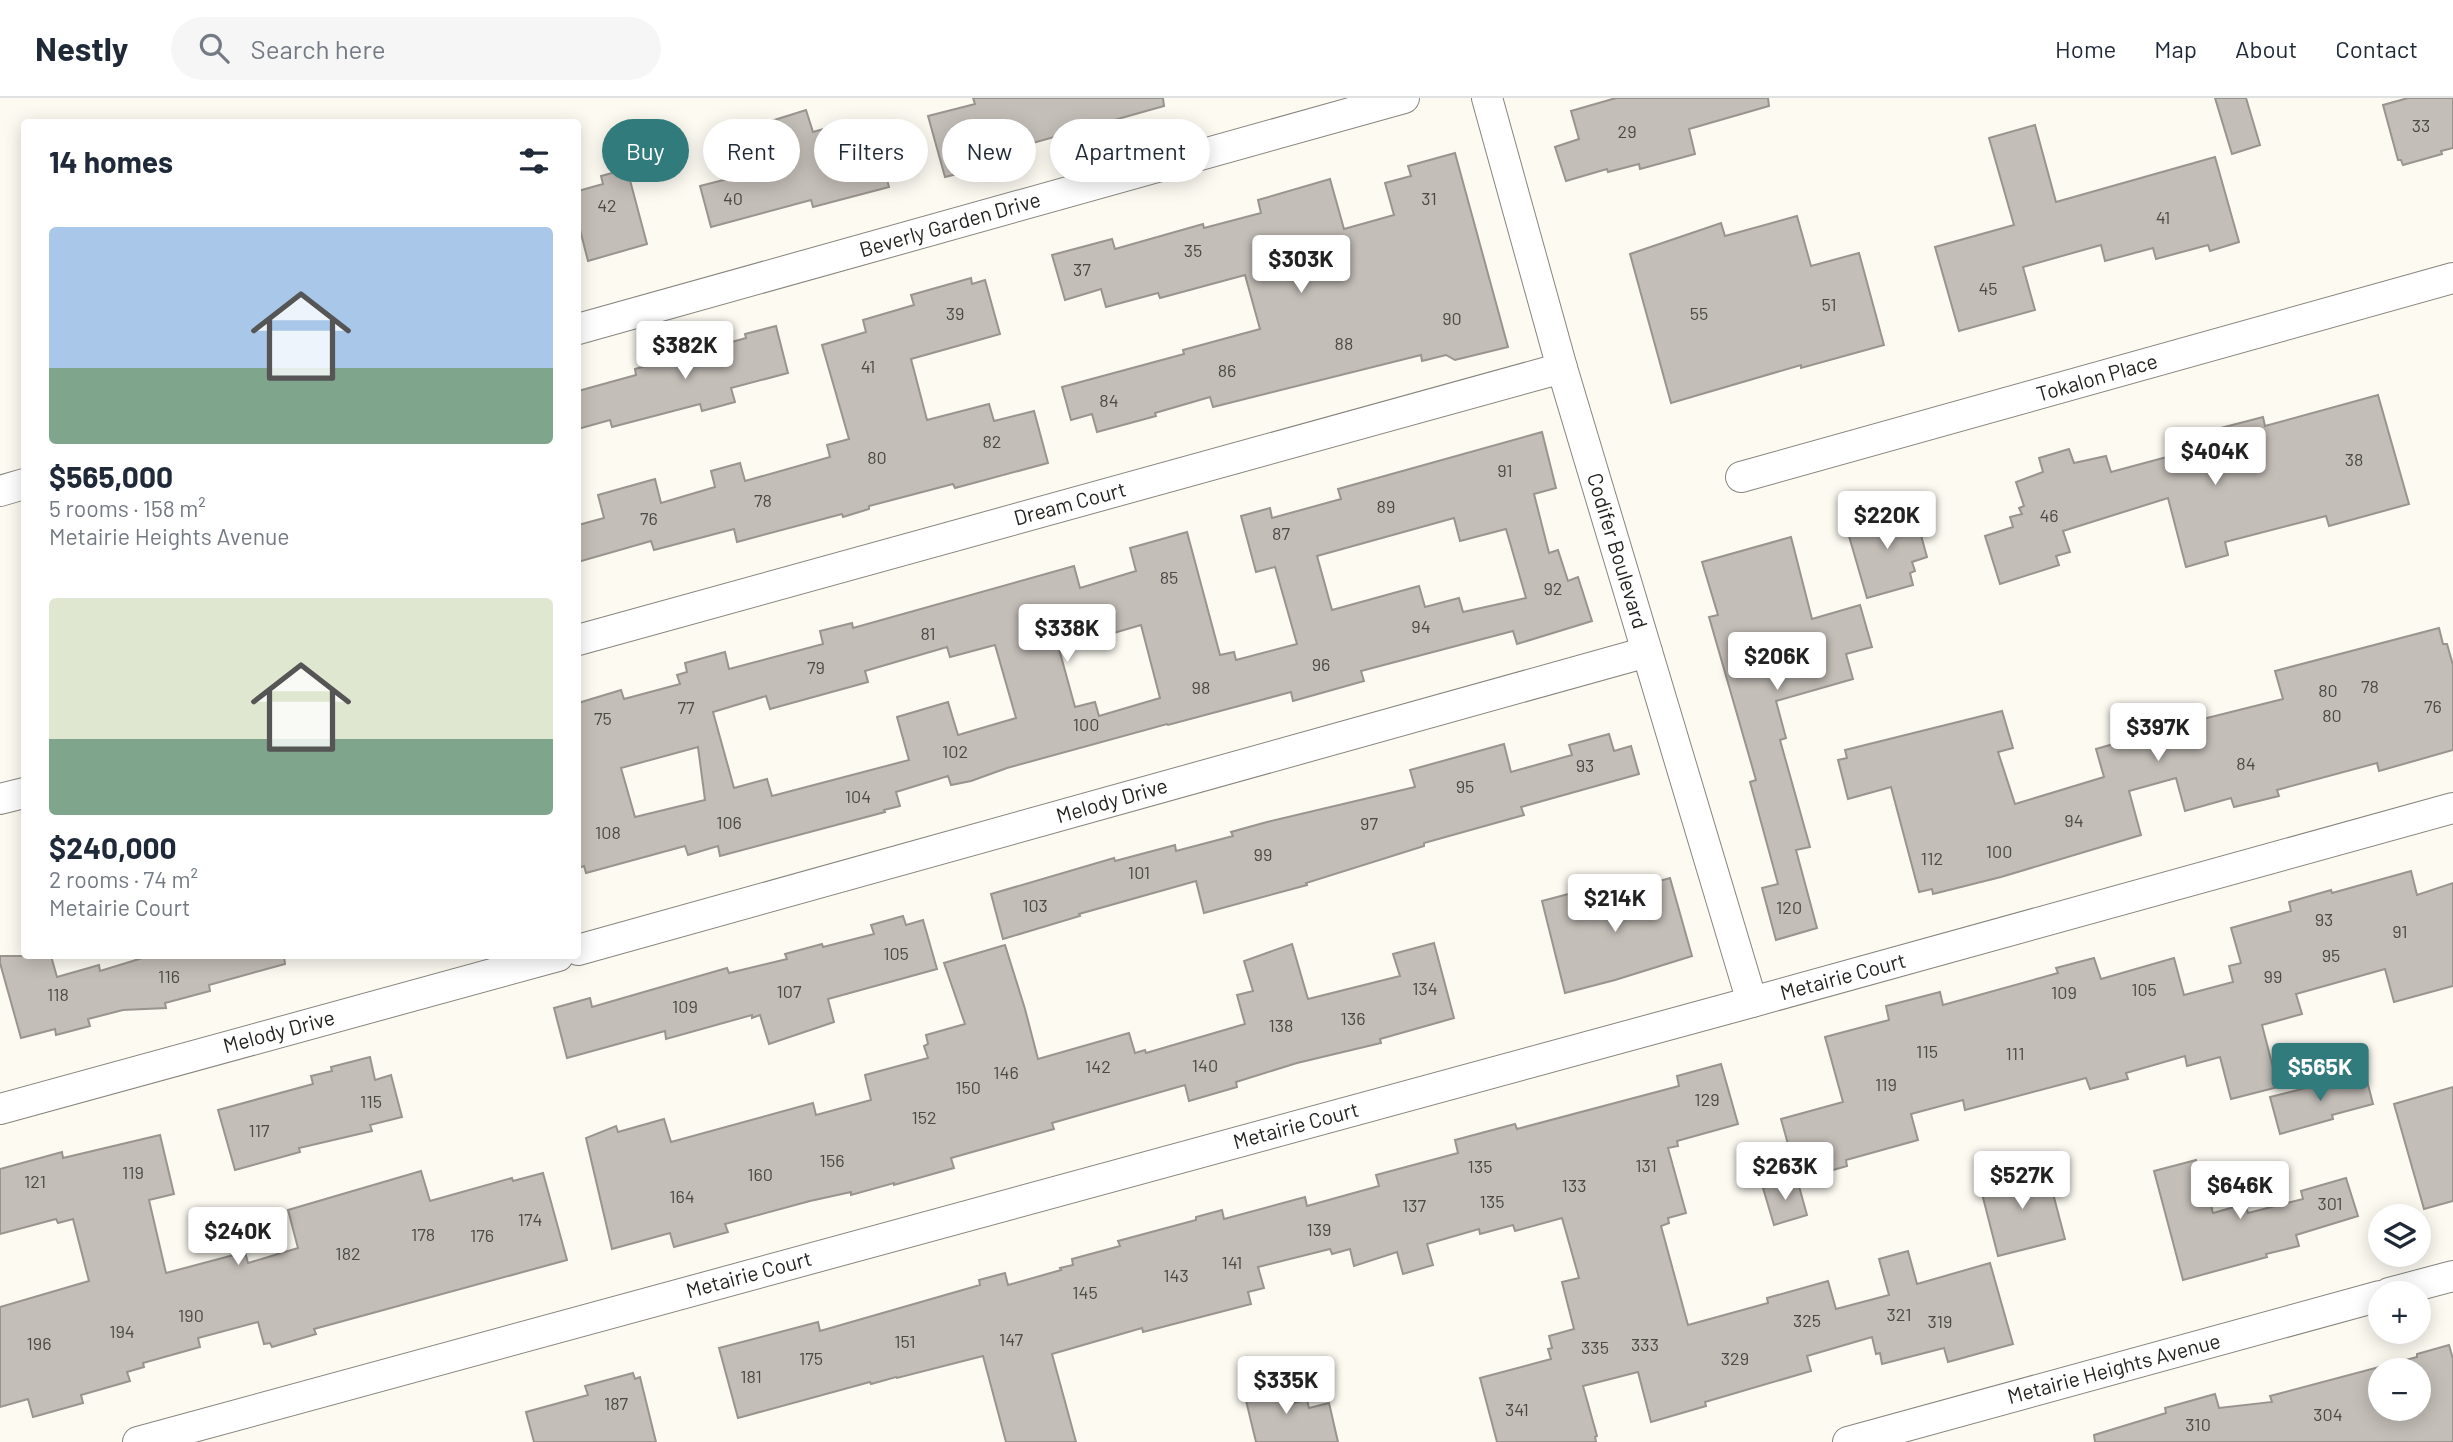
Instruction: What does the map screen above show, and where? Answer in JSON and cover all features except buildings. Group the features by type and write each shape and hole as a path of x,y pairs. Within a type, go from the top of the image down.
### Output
{"street":[{"name":"Beverly Garden Drive","path":"581,329 1404,98"},
{"name":"Codifer Boulevard","path":"1487,98 1562,368 1752,1002"},
{"name":"Tokalon Place","path":"1741,477 2453,278"},
{"name":"Dream Court","path":"581,639 1562,368"},
{"path":"0,491 21,485"},
{"name":"Melody Drive","path":"581,949 1647,652"},
{"path":"0,799 21,794"},
{"name":"Metairie Court","path":"138,1442 2453,808"},
{"name":"Melody Drive","path":"0,1108 547,959"},
{"path":"2431,1282 2453,1276"},
{"name":"Metairie Heights Avenue","path":"1849,1442 2368,1299"}]}
